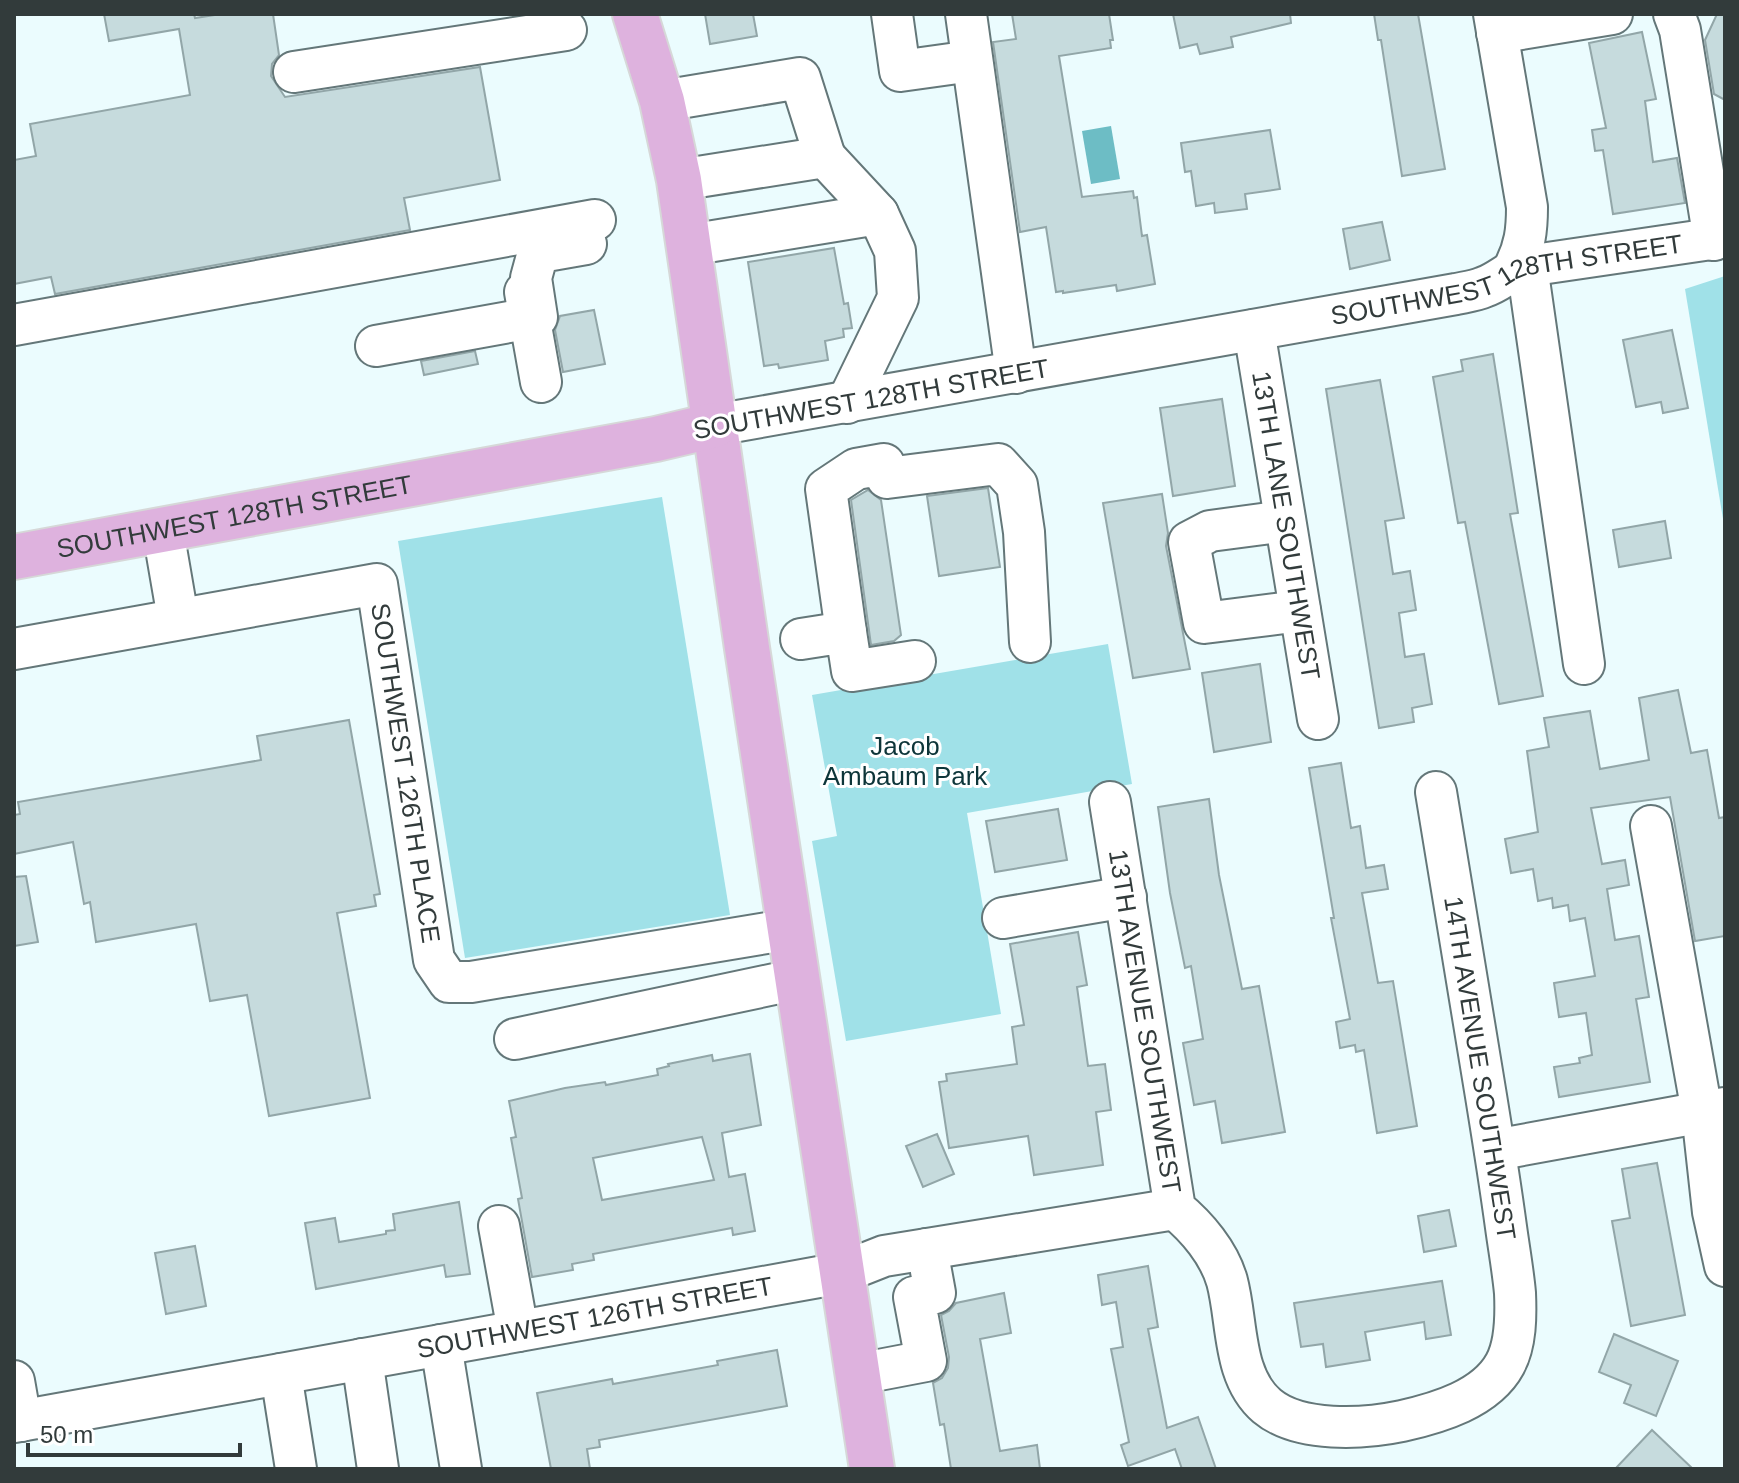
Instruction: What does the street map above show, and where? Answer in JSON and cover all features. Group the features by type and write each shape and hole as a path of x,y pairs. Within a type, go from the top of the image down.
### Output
{"main road":[{"path":"635,14 662,101 679,180 858,1374 863,1468"},
{"name":"SOUTHWEST 128TH STREET","path":"14,557 656,439 715,425"}],"street":[{"path":"892,14 900,71 972,61"},
{"path":"966,14 1016,373"},
{"path":"1584,664 1520,267 1527,233 1527,207 1495,24 1612,14"},
{"path":"1674,14 1680,30 1720,239"},
{"path":"294,72 566,30"},
{"path":"662,101 800,78 825,157 878,214 895,251 898,298 847,403"},
{"path":"679,180 825,157"},
{"path":"689,245 878,214"},
{"path":"14,325 514,234 597,231 537,256 531,278 537,317 376,346"},
{"path":"514,234 530,318 546,379"},
{"name":"SOUTHWEST 128TH STREET","path":"715,425 1470,291 1502,279 1520,267 1720,239"},
{"name":"13TH LANE SOUTHWEST","path":"1254,330 1318,719"},
{"path":"915,661 852,671 826,489 865,463 998,464 1017,485 1024,532 1030,642"},
{"path":"1285,521 1210,531 1189,542 1204,623 1300,611"},
{"path":"163,531 178,618"},
{"name":"SOUTHWEST 126TH PLACE","path":"14,649 377,584 434,960 449,982 471,982 791,929"},
{"path":"801,639 846,632"},
{"name":"14TH AVENUE SOUTHWEST","path":"1267,1406 1286,1416 1335,1426 1377,1426 1409,1419 1459,1404 1495,1378 1506,1363 1511,1346 1515,1291 1436,792"},
{"name":"13TH AVENUE SOUTHWEST","path":"1110,802 1175,1209 1202,1235 1227,1280 1245,1372 1267,1406"},
{"path":"1651,826 1713,1110 1713,1212 1725,1266"},
{"path":"1003,918 1126,897"},
{"path":"515,1039 798,979"},
{"path":"1495,1150 1713,1110"},
{"name":"SOUTHWEST 126TH STREET","path":"18,1421 841,1273 884,1256 1175,1209"},
{"path":"499,1226 518,1331"},
{"path":"858,1374 926,1361 914,1297 935,1293 927,1249"},
{"path":"441,1345 461,1469"},
{"path":"362,1359 378,1469"},
{"path":"281,1374 296,1469"},
{"path":"14,1381 18,1421"}],"green space":[{"path":"1725,276 1725,531 1685,289"},
{"path":"662,497 730,915 465,958 398,541"},
{"name":"Jacob Ambaum Park","path":"1108,644 1132,784 967,813 1001,1014 846,1041 812,841 837,836 812,695"}],"shaded area":[{"path":"1111,126 1120,179 1091,184 1082,131"}],"building":[{"path":"104,14 194,14 195,18 221,14 273,14 279,55 272,64 271,76 285,97 480,67 500,180 404,198 410,230 55,294 51,277 14,284 14,160 36,156 30,124 190,95 179,29 109,41"},
{"path":"705,14 753,14 757,36 710,44"},
{"path":"1012,14 1109,14 1113,40 1110,40 1111,48 1059,56 1082,197 1133,191 1134,198 1137,197 1142,236 1147,235 1155,284 1117,291 1116,285 1056,292 1046,227 1020,232 993,42 1016,39"},
{"path":"1173,14 1290,14 1291,23 1231,37 1233,47 1200,54 1197,44 1180,48"},
{"path":"1374,14 1418,14 1445,169 1402,176 1381,40 1378,40"},
{"path":"1717,14 1725,14 1725,100 1714,94 1705,40"},
{"path":"1642,32 1656,99 1645,101 1653,162 1677,158 1685,203 1613,214 1603,150 1595,151 1592,130 1606,128 1589,43"},
{"path":"1270,130 1280,189 1245,194 1247,209 1215,213 1214,203 1196,206 1191,171 1185,172 1181,143"},
{"path":"1382,222 1390,260 1350,269 1343,229"},
{"path":"834,248 844,304 848,303 852,328 843,329 844,337 825,341 828,360 779,368 778,364 764,366 748,262"},
{"path":"594,310 605,364 563,372 555,330 560,316"},
{"path":"1672,330 1688,408 1663,413 1661,402 1636,407 1623,340"},
{"path":"475,351 478,364 424,375 421,361"},
{"path":"1493,354 1518,513 1510,514 1543,696 1499,704 1465,522 1458,523 1433,377 1463,371 1461,360"},
{"path":"1380,380 1404,518 1385,521 1393,574 1410,571 1416,610 1399,613 1405,657 1424,654 1432,704 1412,708 1414,722 1379,728 1326,389"},
{"path":"1222,399 1235,486 1173,496 1160,408"},
{"path":"988,488 1000,567 939,576 927,496"},
{"path":"868,490 881,500 901,635 894,641 871,645 851,500"},
{"path":"1162,494 1168,533 1166,546 1190,669 1133,678 1103,503"},
{"path":"1665,521 1671,558 1619,567 1613,530"},
{"path":"1260,664 1271,742 1214,752 1202,673"},
{"path":"1678,690 1691,753 1707,750 1719,818 1725,817 1725,936 1695,941 1670,797 1591,808 1602,864 1625,860 1629,885 1607,889 1615,940 1639,936 1649,997 1636,999 1650,1082 1559,1097 1554,1067 1580,1063 1579,1058 1592,1055 1586,1013 1559,1017 1554,983 1595,976 1585,918 1570,921 1568,905 1553,908 1552,898 1538,901 1533,869 1511,873 1505,839 1538,832 1527,751 1549,747 1544,718 1590,711 1600,769 1649,760 1639,698"},
{"path":"349,720 380,894 374,895 376,906 337,913 370,1098 269,1116 247,995 210,1001 196,924 96,942 90,902 84,904 73,842 14,854 14,815 20,814 18,802 261,760 257,736"},
{"path":"1341,763 1351,828 1360,826 1366,868 1384,865 1388,889 1362,893 1378,983 1393,981 1417,1126 1377,1133 1364,1050 1356,1052 1355,1045 1340,1048 1336,1022 1350,1019 1331,918 1334,918 1309,768"},
{"path":"1209,799 1219,875 1242,989 1259,986 1285,1132 1222,1143 1215,1101 1194,1105 1183,1043 1203,1039 1191,966 1185,968 1170,893 1158,807"},
{"path":"1058,809 1067,860 995,872 986,821"},
{"path":"26,876 38,942 14,946 14,877"},
{"path":"1078,932 1087,985 1077,987 1088,1066 1105,1064 1111,1110 1096,1112 1103,1165 1034,1175 1028,1136 949,1148 939,1082 947,1081 946,1074 1017,1064 1012,1027 1024,1025 1010,944"},
{"path":"750,1054 761,1125 722,1133 729,1177 745,1174 755,1231 733,1235 732,1228 593,1254 594,1260 572,1264 573,1270 532,1277 518,1199 522,1198 511,1138 516,1137 509,1101 565,1088 605,1082 606,1085 658,1075 657,1069 668,1064 712,1055 713,1061","holes":["702,1137 714,1180 602,1200 593,1158"]},
{"path":"937,1134 954,1174 923,1187 906,1146"},
{"path":"1657,1163 1685,1315 1631,1326 1612,1221 1630,1218 1622,1169"},
{"path":"459,1202 470,1274 446,1277 444,1265 316,1289 305,1223 335,1218 339,1242 395,1230 393,1214"},
{"path":"1449,1210 1456,1246 1424,1252 1418,1216"},
{"path":"195,1246 206,1306 166,1314 155,1253"},
{"path":"1148,1266 1158,1327 1148,1329 1167,1428 1198,1417 1216,1469 1182,1469 1175,1449 1128,1466 1121,1445 1129,1442 1111,1349 1123,1347 1116,1302 1102,1305 1098,1275"},
{"path":"1442,1281 1451,1335 1426,1339 1424,1322 1365,1332 1370,1360 1326,1367 1323,1344 1301,1347 1294,1303"},
{"path":"1004,1293 1011,1333 980,1339 1000,1451 1037,1445 1040,1469 951,1469 933,1383 942,1378 948,1368 949,1357 941,1315 956,1303"},
{"path":"1614,1334 1678,1361 1656,1416 1624,1403 1631,1385 1599,1372"},
{"path":"777,1350 787,1406 599,1440 600,1447 587,1449 590,1469 551,1469 537,1393 612,1379 613,1384 718,1365 717,1361"},
{"path":"1652,1430 1693,1469 1615,1469"}]}
